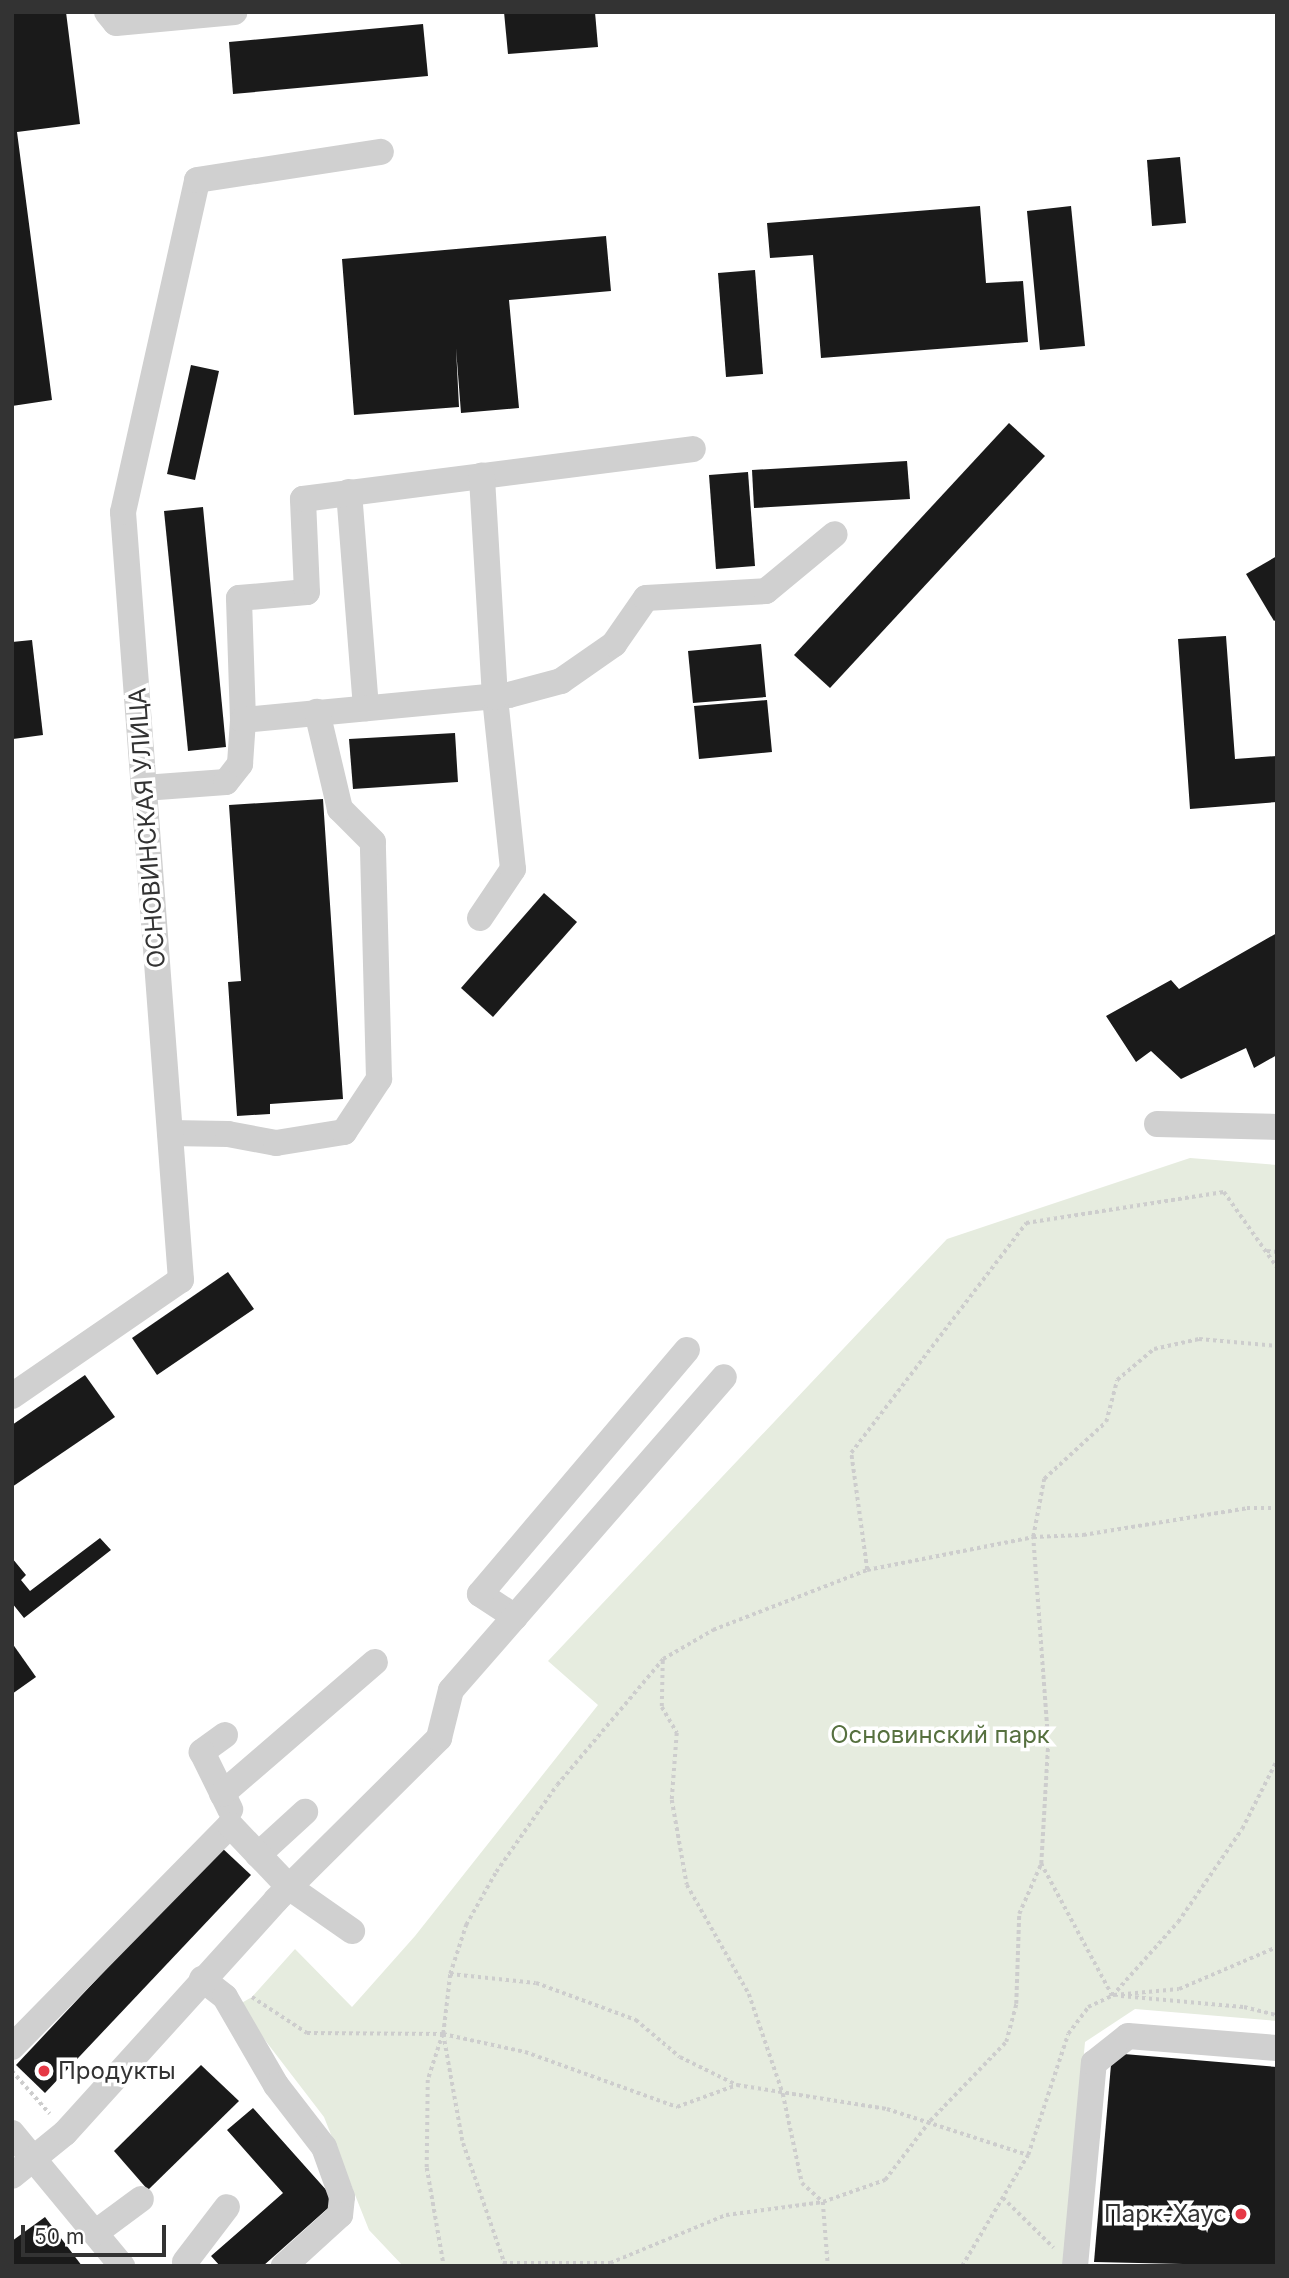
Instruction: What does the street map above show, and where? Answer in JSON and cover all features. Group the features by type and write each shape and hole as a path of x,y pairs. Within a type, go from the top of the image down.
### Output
{"street":[{"path":"107,12 116,23 234,12"},
{"name":"ОСНОВИНСКАЯ УЛИЦА","path":"12,1396 181,1280 123,512 197,180 381,152"},
{"path":"144,788 226,782 240,764 243,720 239,598 307,592 303,499 693,449"},
{"path":"480,918 513,869 495,697 482,475"},
{"path":"349,492 366,708"},
{"path":"243,720 495,697 561,681 614,644 646,598 766,591 835,534"},
{"path":"170,1133 228,1134 276,1143 344,1132 379,1079 373,842 340,809 317,712"},
{"path":"1157,1124 1277,1128"},
{"path":"515,1617 481,1594 687,1350"},
{"path":"12,2176 65,2133 282,1894 439,1738 452,1690 724,1377"},
{"path":"222,1794 375,1662"},
{"path":"12,2047 230,1825 231,1811 202,1752 225,1735"},
{"path":"258,1855 305,1812"},
{"path":"230,1825 258,1855 282,1894 352,1931"},
{"path":"202,1979 225,1997 276,2085 324,2147 342,2197 340,2215 284,2266"},
{"path":"1067,2260 1094,2063 1128,2036 1277,2048"},
{"path":"12,2133 121,2266"},
{"path":"95,2234 141,2199"},
{"path":"184,2264 227,2207"}],"path":[{"path":"867,1570 851,1453 1026,1223 1224,1192 1277,1267"},
{"path":"1267,1251 1277,1252"},
{"path":"443,2034 462,2141 504,2264 610,2263 726,2215 823,2202 885,2180 930,2121 1006,2042 1016,2004 1018,1913 1041,1864 1048,1742 1033,1537 1044,1479 1106,1422 1117,1380 1154,1349 1199,1339 1277,1346"},
{"path":"444,2266 427,2168 428,2080 443,2034 450,1974 466,1925 496,1872 556,1785 663,1659 713,1630 867,1570 1033,1537 1083,1535 1247,1508 1277,1508"},
{"path":"663,1659 662,1707 677,1733 672,1800 687,1885 749,1994 783,2094 802,2183 823,2202 828,2266"},
{"path":"1112,1996 1178,1922 1242,1829 1277,1760"},
{"path":"1041,1864 1112,1996"},
{"path":"962,2266 1028,2155 1068,2034 1088,2007 1112,1996 1179,1989 1277,1947"},
{"path":"450,1974 536,1983 636,2020 680,2057 737,2085 887,2109 930,2121 971,2139 1028,2155"},
{"path":"1112,1996 1244,2007 1277,2015"},
{"path":"252,1997 307,2033 443,2034 524,2052 677,2107 737,2085"},
{"path":"12,2071 50,2114"},
{"path":"1003,2198 1067,2260"}],"green space":[{"name":"Основинский парк","path":"1190,1158 1277,1165 1277,2021 1135,2009 1085,2042 1065,2266 403,2266 369,2230 324,2117 238,2005 252,1997 295,1949 352,2007 415,1936 598,1705 548,1661 947,1239"}],"building":[{"path":"12,12 66,12 80,124 17,132 52,400 12,406"},
{"path":"504,12 595,12 598,47 508,54"},
{"path":"423,24 428,76 233,94 229,42"},
{"path":"1180,157 1186,223 1152,226 1147,160"},
{"path":"980,206 986,283 1023,281 1028,342 821,358 813,255 770,258 767,223"},
{"path":"1071,206 1085,346 1040,350 1027,211"},
{"path":"606,236 611,291 509,300 519,408 461,413 456,348 459,407 354,415 342,259"},
{"path":"755,270 763,374 726,377 718,273"},
{"path":"191,365 219,371 195,480 167,474"},
{"path":"1009,423 1045,456 830,688 794,655"},
{"path":"907,461 910,499 754,508 752,470"},
{"path":"748,472 755,566 716,569 709,475"},
{"path":"203,507 226,747 188,751 164,511"},
{"path":"1277,556 1277,619 1274,621 1246,574"},
{"path":"1226,636 1235,759 1277,756 1277,802 1190,809 1178,639"},
{"path":"32,640 43,735 13,739 12,642"},
{"path":"761,644 766,697 693,703 688,651"},
{"path":"767,700 772,752 699,759 694,706"},
{"path":"455,733 458,782 353,789 349,739"},
{"path":"323,799 343,1099 270,1104 270,1114 237,1116 228,982 241,981 229,805"},
{"path":"544,893 577,922 493,1017 461,988"},
{"path":"1277,933 1277,1055 1254,1068 1246,1048 1181,1079 1151,1051 1136,1062 1106,1016 1171,980 1179,989"},
{"path":"228,1272 254,1309 157,1375 132,1338"},
{"path":"85,1375 115,1417 12,1487 12,1425"},
{"path":"100,1538 111,1550 24,1618 12,1603 12,1558 26,1575 21,1580 30,1591"},
{"path":"12,1643 36,1677 12,1694"},
{"path":"221,1847 251,1875 45,2093 16,2065"},
{"path":"1112,2053 1277,2067 1277,2266 1094,2262"},
{"path":"201,2065 239,2101 148,2190 114,2151"},
{"path":"253,2108 336,2201 263,2266 220,2266 211,2256 283,2193 227,2130"},
{"path":"45,2217 82,2266 12,2266 12,2241"}],"place":[{"name":"Продукты","path":"44,2071"},
{"name":"Парк-Хаус","path":"1241,2214"}]}
